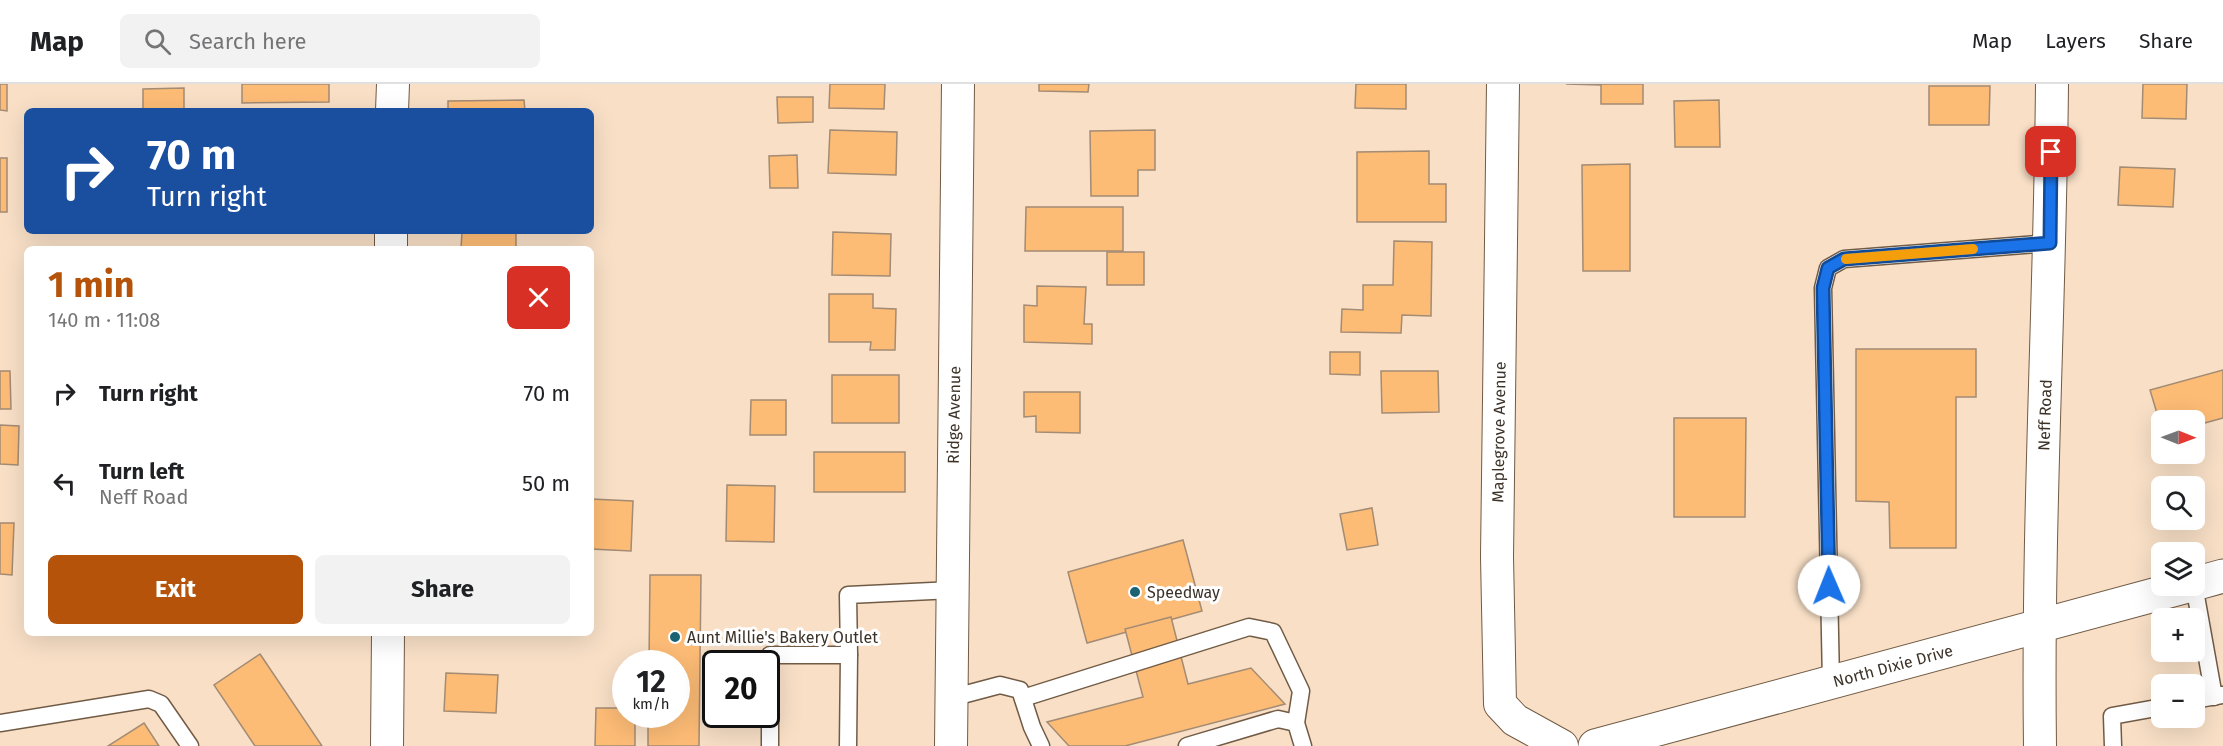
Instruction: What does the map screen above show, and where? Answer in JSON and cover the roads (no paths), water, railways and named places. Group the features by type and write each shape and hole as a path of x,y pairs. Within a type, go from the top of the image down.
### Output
{"main road":[{"name":"North Dixie Drive","path":"2205,581 2223,576"},
{"name":"North Dixie Drive","path":"1595,746 2152,596"}],"street":[{"path":"392,108 393,84"},
{"name":"Ridge Avenue","path":"951,746 958,84"},
{"name":"Maplegrove Avenue","path":"1503,84 1497,557 1500,704 1515,720 1562,746"},
{"name":"Neff Road","path":"2040,746 2039,626 2050,243 2052,84"},
{"path":"387,746 388,636"}],"lane":[{"path":"1831,683 1823,288 1828,268 1844,259 2050,243"},
{"path":"848,746 848,595 953,590"},
{"path":"2195,596 2218,696"},
{"path":"1023,698 1249,627 1273,632 1301,691 1296,723 1303,746"},
{"path":"770,746 770,655 849,655"},
{"path":"951,698 1000,685 1020,690 1032,728 1041,746"},
{"path":"0,723 149,699 161,704 190,746"},
{"path":"2113,746 2112,716 2151,709"},
{"path":"1187,746 1278,719 1296,723"}],"place":[{"name":"Speedway","path":"1135,592"},
{"name":"Aunt Millie's Bakery Outlet","path":"675,637"}]}
